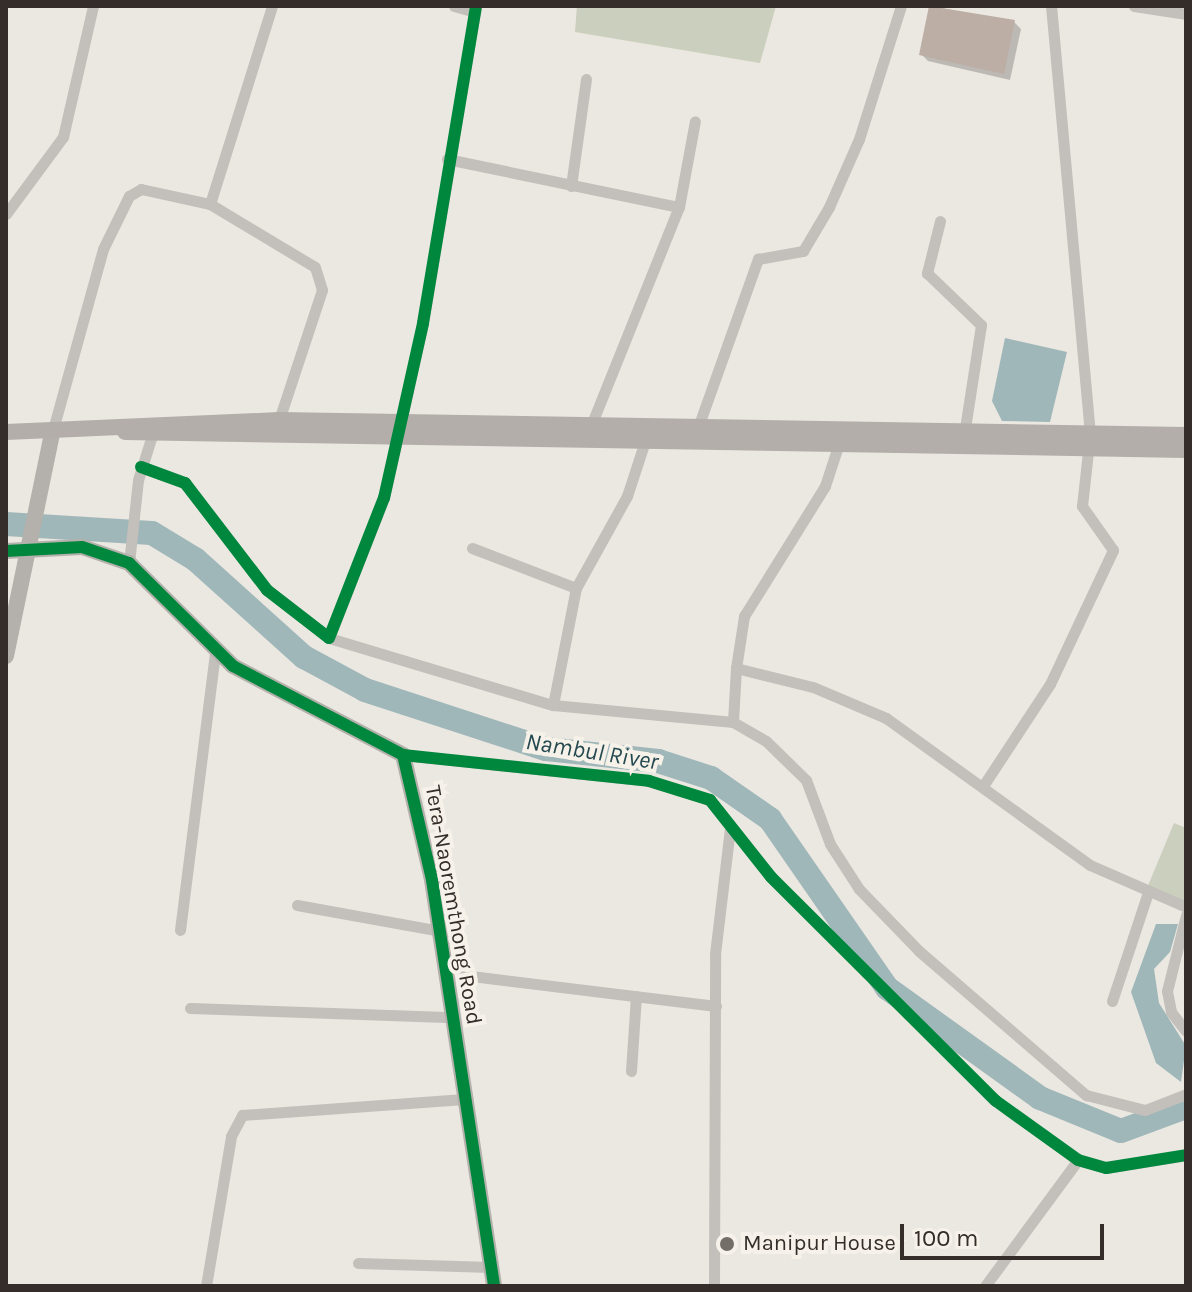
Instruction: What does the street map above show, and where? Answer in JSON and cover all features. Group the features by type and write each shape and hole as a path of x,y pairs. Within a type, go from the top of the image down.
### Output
{"main road":[{"path":"154,429 279,420 397,433 590,428 694,439 1089,442 1186,435"},
{"path":"6,432 154,429 397,433 644,444 694,439"},
{"path":"840,441 964,435 1186,450"}],"street":[{"path":"6,214 63,137 93,6"},
{"path":"210,204 272,6"},
{"path":"329,638 372,542 423,323 447,159 475,9 454,6"},
{"path":"694,439 758,259 803,251 829,207 859,139 901,6"},
{"path":"983,786 1050,684 1113,550 1108,535 1083,512 1089,442 1051,6"},
{"path":"1134,6 1186,14"},
{"path":"571,186 586,79"},
{"path":"590,428 679,207 695,121"},
{"path":"447,159 679,207"},
{"path":"6,656 52,433 98,263 129,196 147,189 210,204 263,242 300,257 320,277 279,420"},
{"path":"940,221 927,273 981,325 964,435"},
{"path":"129,563 138,480 154,429"},
{"path":"733,722 736,668 744,616 825,486 840,441"},
{"path":"553,705 576,588 627,496 644,444"},
{"path":"141,467 185,483 267,590 329,638 553,705 733,722 766,741 806,780 830,844 859,889 1061,1079 1122,1108 1145,1110 1186,1094"},
{"path":"6,551 28,546 82,547 129,563 215,651 277,692 403,755 686,789 710,800 730,828 884,996 996,1101 1078,1160 1137,1168 1186,1155"},
{"path":"472,548 576,588"},
{"path":"180,930 215,651"},
{"path":"736,668 854,702 983,786 1090,865 1147,895 1186,907"},
{"name":"Tera-Naoremthong Road","path":"403,755 440,931 494,1286"},
{"path":"714,1286 716,1006 730,828"},
{"path":"1112,1001 1147,895"},
{"path":"297,905 440,931"},
{"path":"1186,915 1167,991 1171,1012 1186,1031"},
{"path":"447,973 716,1006"},
{"path":"631,1071 636,996"},
{"path":"190,1008 453,1017"},
{"path":"206,1286 231,1136 242,1115 467,1099"},
{"path":"985,1286 1078,1160"},
{"path":"358,1263 491,1267"}],"green space":[{"path":"577,6 776,6 760,63 575,32"},
{"path":"1174,823 1186,828 1185,902 1147,888"}],"water":[{"path":"1005,338 1067,352 1050,422 1002,421 992,401"},
{"path":"1156,924 1178,924 1170,952 1154,969 1159,1003 1186,1046 1181,1082 1156,1063 1131,992"}],"building":[{"path":"929,6 1015,20 1004,74 919,55"}],"waterway":[{"name":"Nambul River","path":"6,524 152,533 195,559 304,657 365,690 546,749 658,761 711,778 770,819 887,988 1040,1098 1121,1131 1186,1107"}],"cycle path":[{"path":"141,467 185,483 267,590 329,638 384,498 423,323 476,6"},
{"path":"6,551 82,547 129,563 233,666 403,755 432,880 494,1286"},
{"path":"403,755 649,781 710,800 771,877 996,1101 1078,1160 1106,1168 1186,1155"}],"place":[{"name":"Manipur House","path":"727,1244"}]}
